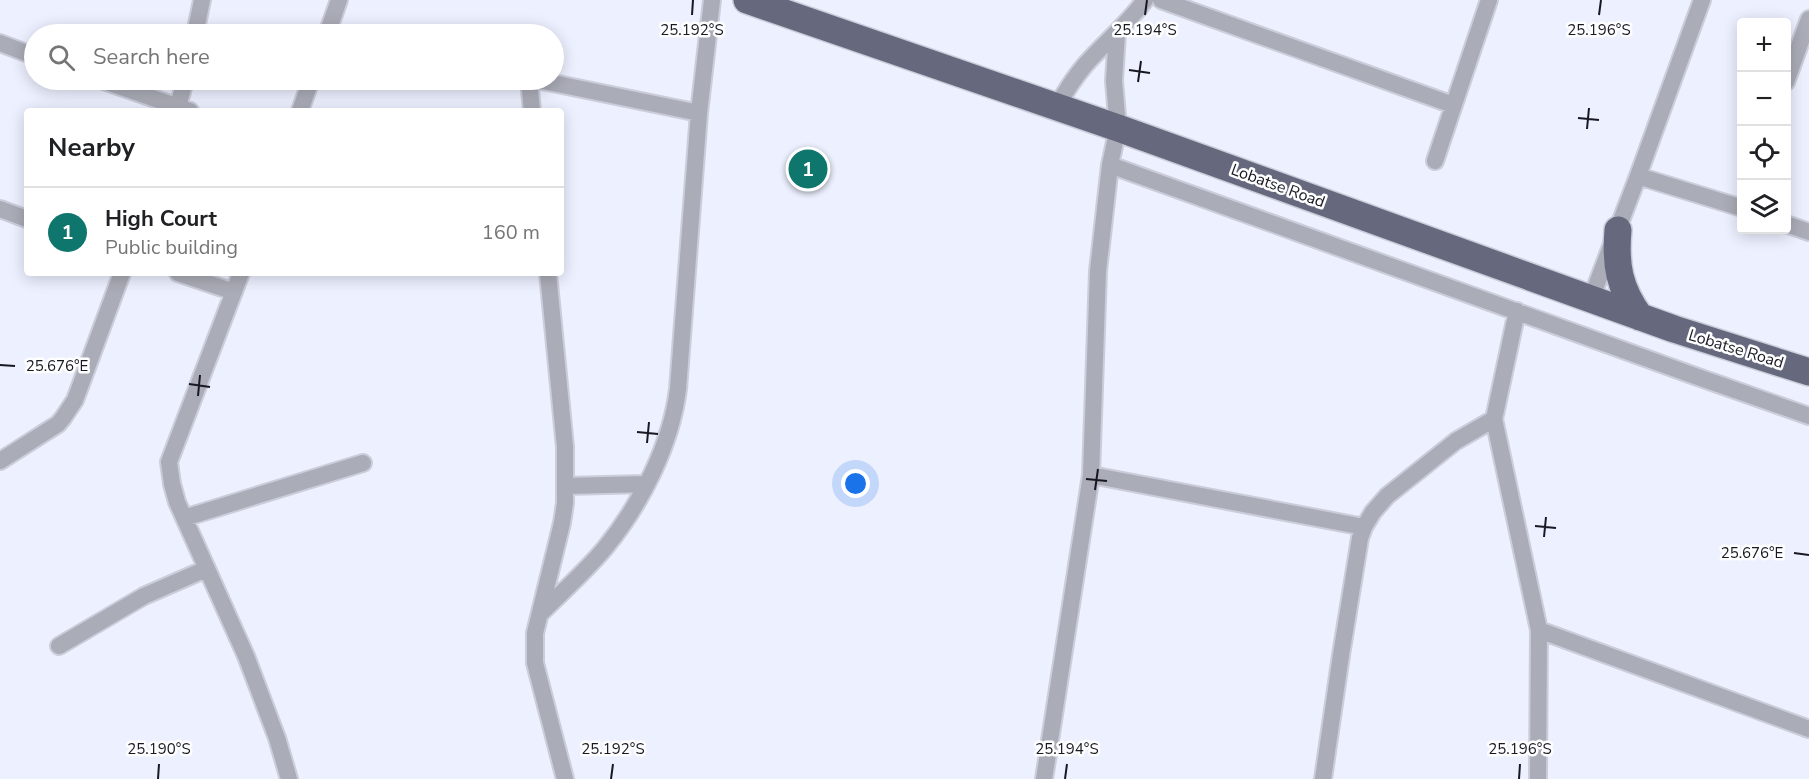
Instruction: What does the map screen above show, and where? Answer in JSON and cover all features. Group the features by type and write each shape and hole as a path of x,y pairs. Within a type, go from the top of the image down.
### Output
{"highway":[{"name":"Lobatse Road","path":"747,0 1118,128 1674,329 1809,372"},
{"path":"1618,230 1617,257 1622,286 1628,301 1640,317"}],"street":[{"path":"197,24 202,0"},
{"path":"335,24 339,0"},
{"path":"540,614 604,549 620,528 646,484 665,445 677,399 699,112 712,0"},
{"path":"1057,107 1067,88 1084,65 1146,0"},
{"path":"1161,0 1453,105"},
{"path":"1435,161 1489,0"},
{"path":"1591,299 1702,0"},
{"path":"1791,72 1805,40 1809,19"},
{"path":"1044,779 1091,475 1098,271 1110,165 1118,128 1114,81 1117,33"},
{"path":"0,44 24,52"},
{"path":"564,85 699,112"},
{"path":"130,90 181,108"},
{"path":"184,108 185,90"},
{"path":"301,108 307,90"},
{"path":"530,90 532,108"},
{"path":"1110,165 1809,416"},
{"path":"1638,176 1737,206"},
{"path":"0,209 24,218"},
{"path":"1791,226 1809,232"},
{"path":"0,461 58,424 68,411 75,400 121,276"},
{"path":"187,276 234,292"},
{"path":"240,276 169,462 174,494 246,656 277,738 289,779"},
{"path":"548,276 565,447 565,486 562,523 535,633 535,663 565,779"},
{"path":"1517,311 1494,419 1539,630 1538,779"},
{"path":"1323,779 1360,538 1364,527 1387,496 1456,441 1494,419"},
{"path":"184,518 363,463"},
{"path":"1091,475 1364,527"},
{"path":"565,486 646,484"},
{"path":"59,646 144,596 206,569"},
{"path":"1539,630 1809,729"}],"place":[{"name":"High Court","path":"808,169"}]}
